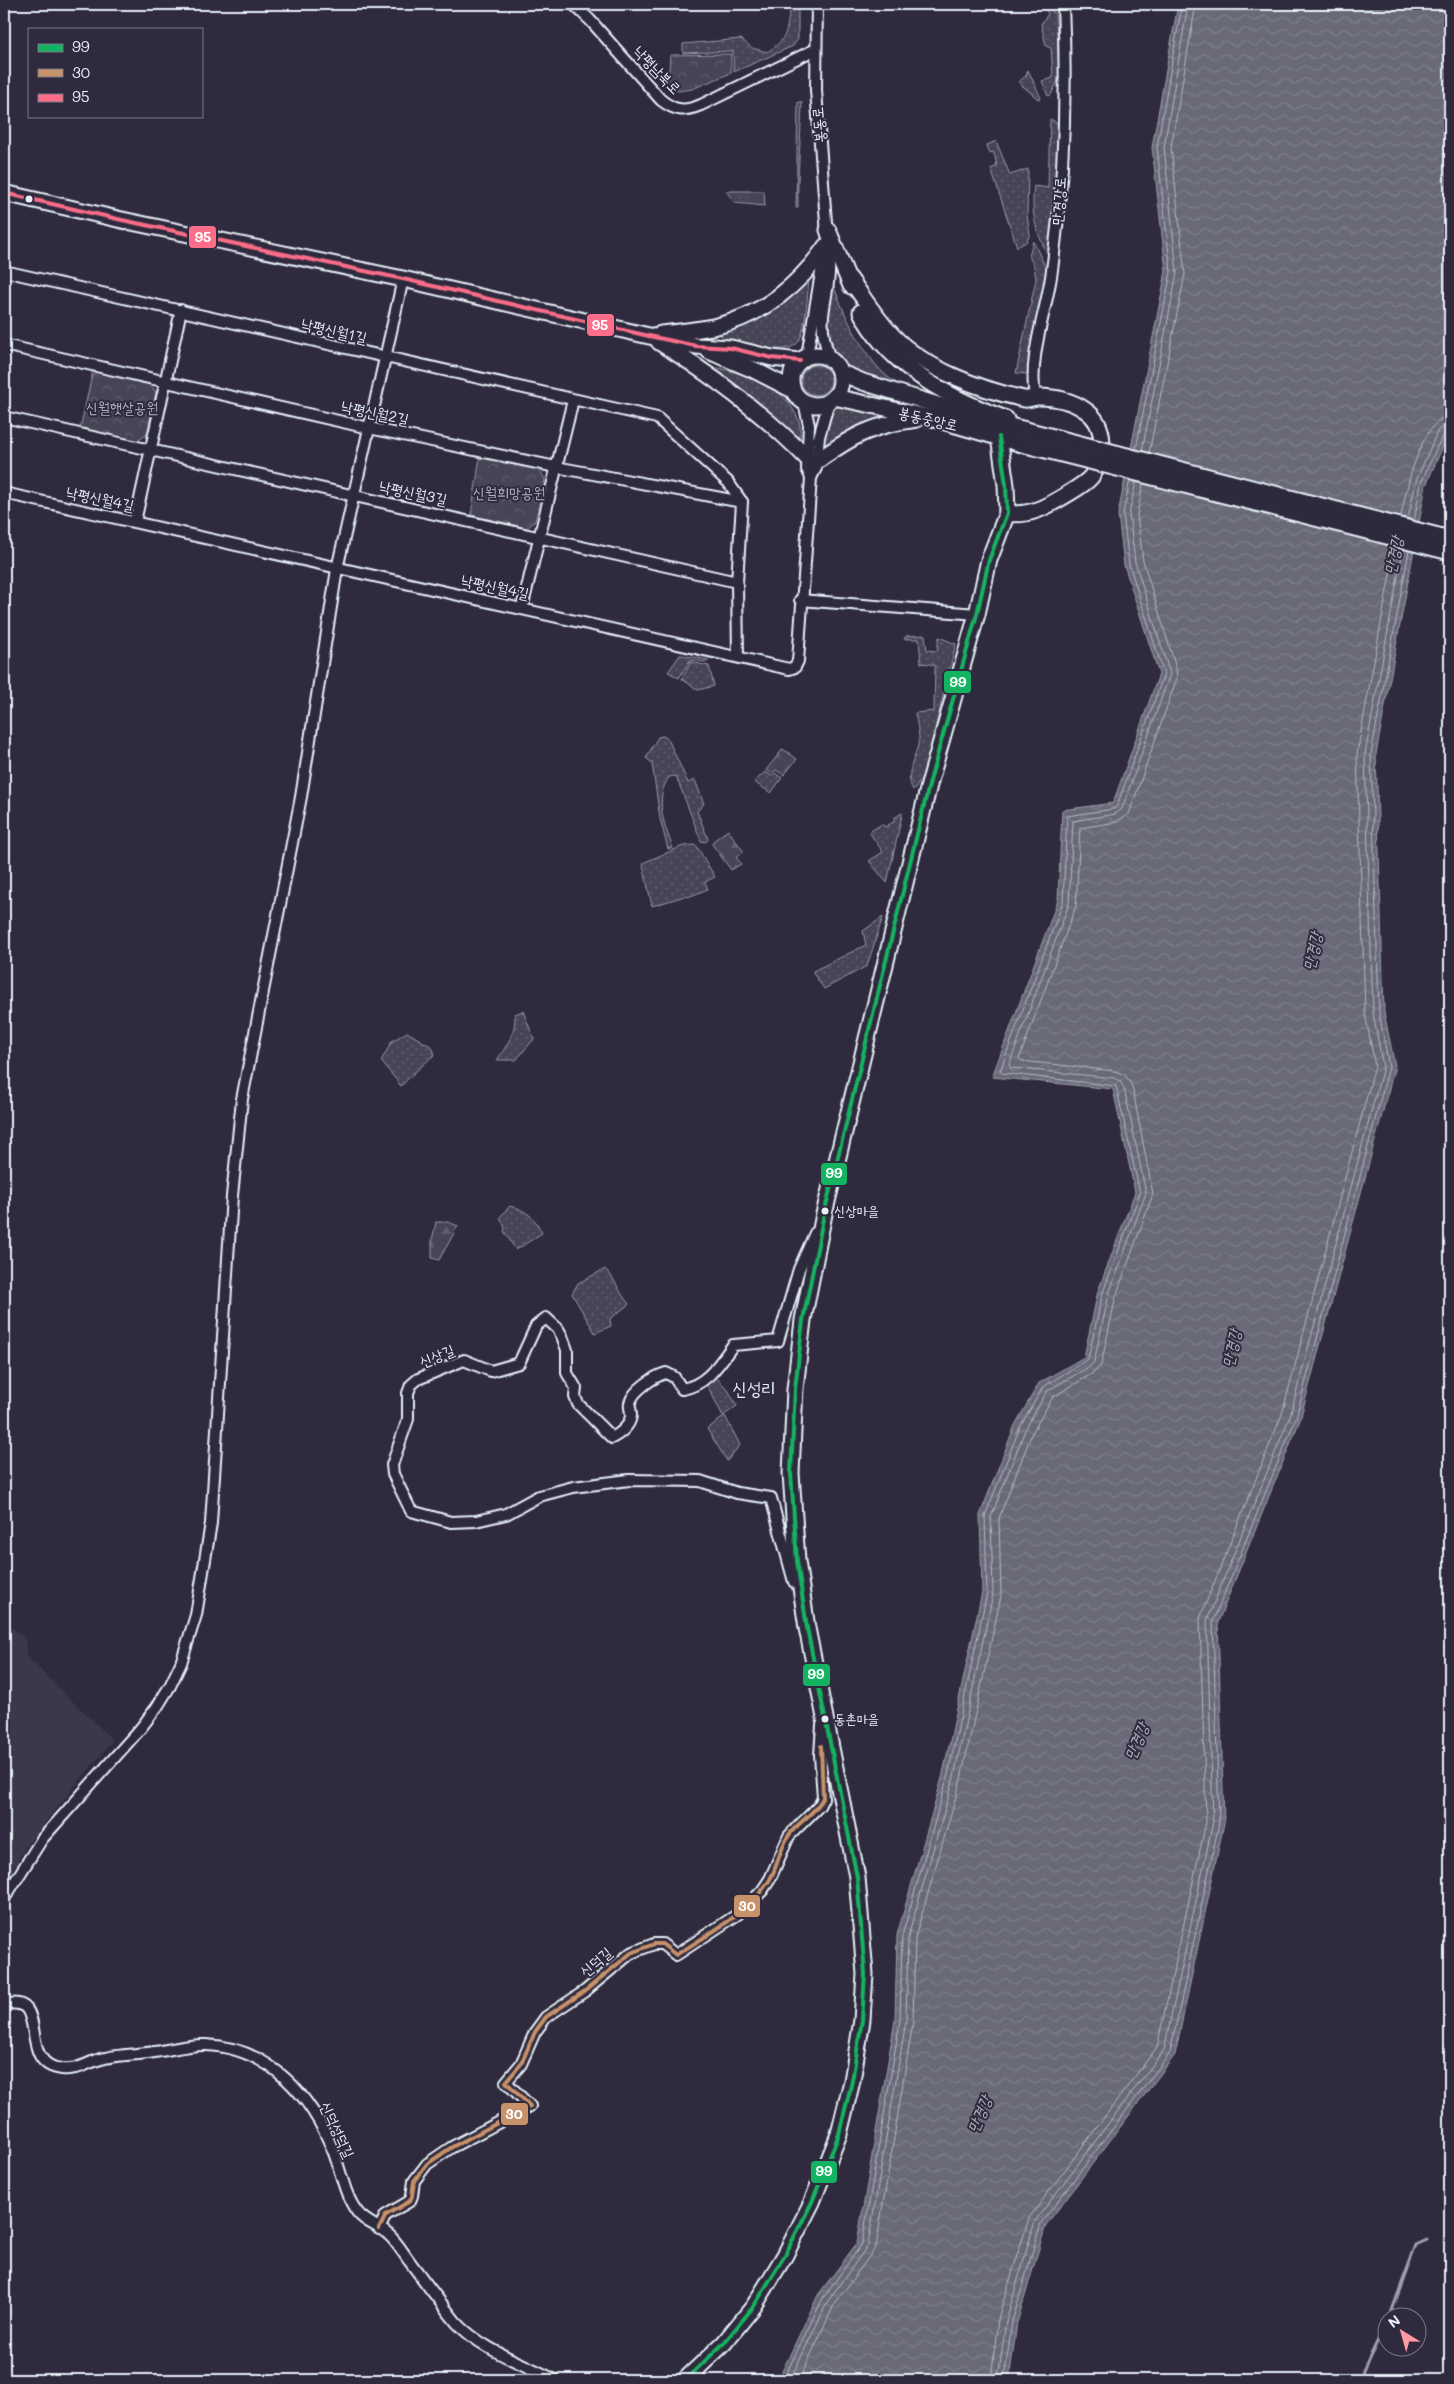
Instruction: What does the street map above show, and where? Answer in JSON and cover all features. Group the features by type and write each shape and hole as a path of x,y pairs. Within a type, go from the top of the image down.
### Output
{"street":[{"name":"낙평남북로","path":"573,4 590,20 661,100 670,107 680,110 689,110 701,105 816,49"},
{"name":"봉동로","path":"803,359 828,230 816,90 817,4"},
{"name":"만경강로","path":"1031,398 1036,351 1052,270 1060,192 1066,75 1063,4"},
{"path":"4,193 122,220 403,279 696,346 731,348 772,358 803,359 822,356 830,359 839,372 841,381 831,399"},
{"path":"828,230 836,253 849,278 873,313 900,343 923,359 958,377 1031,398 1054,397 1069,401 1086,410 1096,420 1102,433 1101,454 1091,477 1059,499 1030,512 1018,515 1006,513"},
{"name":"봉동로","path":"826,246 830,263 822,318 825,346 830,359"},
{"path":"649,336 719,326 754,312 796,284 814,264 826,246"},
{"name":"낙평신월1길","path":"4,271 657,418 728,482 742,502"},
{"path":"849,278 855,299 864,316 893,354 908,368 930,383 988,412 1011,428 1450,552"},
{"path":"4,1899 42,1839 140,1730 157,1707 170,1686 180,1663 196,1615 211,1523 232,1196 241,1107 301,797 336,568 403,279"},
{"path":"135,522 181,310"},
{"path":"649,336 729,388 812,460 864,431 891,422 932,418"},
{"name":"낙평신월2길","path":"4,345 166,380 369,428 556,467 742,502"},
{"path":"696,346 754,370 793,390 804,402"},
{"path":"793,390 791,374 803,359"},
{"name":"봉동중앙로","path":"839,372 863,382 1011,428"},
{"path":"958,377 1011,428 1450,539"},
{"path":"685,2380 709,2359 739,2325 768,2285 812,2202 832,2154 850,2090 864,2004 864,1951 856,1878 807,1628 798,1562 792,1490 793,1418 802,1320 824,1214 930,781 977,614 989,560 1006,513 1003,456 1011,428 1031,398"},
{"name":"봉동중앙로","path":"804,402 812,404 831,399 932,418 1011,428"},
{"name":"낙평신월4길","path":"4,493 789,669 795,667 798,661 800,600 811,478 807,469 812,460 831,399"},
{"path":"522,608 573,400"},
{"name":"낙평신월4길","path":"804,402 809,425 812,460"},
{"name":"낙평신월3길","path":"4,417 737,582"},
{"path":"738,657 737,582 742,502"},
{"path":"800,600 977,614"},
{"name":"신상길","path":"807,1628 771,1498 737,1493 688,1480 610,1481 573,1486 539,1496 506,1514 476,1521 451,1522 411,1511 393,1474 392,1465 408,1419 408,1393 411,1385 418,1380 464,1360 490,1371 519,1363 536,1326 546,1318 558,1328 562,1336 567,1350 567,1373 576,1388 575,1397 578,1404 612,1438 619,1434 627,1426 631,1416 630,1405 632,1397 657,1376 666,1373 674,1378 682,1389 690,1388 706,1380 733,1345 778,1341 800,1269 824,1214"},
{"name":"신덕길","path":"379,2229 386,2215 410,2201 414,2181 428,2164 452,2147 530,2106 506,2082 521,2064 535,2032 546,2017 586,1991 631,1953 654,1944 662,1944 676,1955 738,1914 762,1892 770,1879 788,1836 819,1806 823,1798 820,1755 823,1714"},
{"name":"신덕성덕길","path":"4,2006 14,2003 22,2004 28,2010 38,2054 49,2066 59,2069 82,2068 106,2057 152,2053 193,2045 224,2048 241,2052 269,2065 295,2086 317,2115 334,2152 352,2203 365,2220 394,2241 466,2332 495,2351 555,2380"}],"shaded area":[{"path":"4,1620 25,1638 27,1657 113,1740 26,1846 4,1887"}],"green space":[{"path":"792,4 798,4 798,39 793,46 734,72 733,51 683,53 683,44 741,39 752,48 767,52 781,41 784,36"},
{"path":"1043,4 1047,4 1055,14 1058,42 1059,78 1051,95 1048,96 1042,81 1053,78 1051,48 1046,46 1041,24 1048,14"},
{"path":"731,54 731,73 692,89 678,91 668,83 670,55"},
{"path":"1028,70 1041,98 1038,99 1018,82 1026,76"},
{"path":"798,102 802,102 798,208 796,208"},
{"path":"1050,119 1057,123 1058,130 1056,198 1048,255 1035,222 1033,196 1034,186 1048,188"},
{"path":"996,141 1010,175 1028,169 1027,215 1030,235 1026,242 1017,247 991,169 997,166 994,153 989,152 987,145"},
{"path":"726,191 764,191 765,206 735,203"},
{"path":"1033,241 1047,270 1030,370 1026,374 1016,373 1036,279 1034,266 1029,256"},
{"path":"831,278 855,334 873,361 893,381 924,397 869,378 844,362 835,352 827,333 827,309"},
{"path":"809,281 804,327 800,339 795,345 777,349 754,347 725,340 721,336 722,332 751,323 772,311"},
{"path":"816,365 827,369 831,380 827,391 816,395 805,391 801,380 805,369"},
{"path":"714,367 764,383 784,398 799,421 800,444 766,410 715,372"},
{"name":"신월햇살공원","path":"93,371 150,385 156,392 147,434 138,441 80,429"},
{"path":"836,405 880,416 881,419 853,427 828,448 823,448 822,443"},
{"name":"신월희망공원","path":"480,457 539,469 545,479 535,521 527,528 471,515"},
{"path":"925,635 927,650 937,651 939,637 956,644 924,773 913,790 910,784 910,771 919,738 915,713 934,711 935,665 921,663 919,639 904,639 906,636"},
{"path":"680,655 709,660 707,662 690,660 679,678 668,672"},
{"path":"691,662 709,666 714,686 698,690 682,679"},
{"path":"663,736 668,739 688,783 695,780 704,804 697,811 708,839 706,842 701,841 676,776 669,777 664,785 661,803 666,830 673,848 668,849 660,819 652,763 646,758 658,737"},
{"path":"783,749 797,759 784,775 776,770 772,773 766,770"},
{"path":"765,772 772,776 775,773 782,778 771,793 754,782"},
{"path":"902,813 887,883 869,861 883,852 869,832 882,824 885,827 895,821 894,818"},
{"path":"728,830 744,852 736,857 741,864 731,870 712,844 713,841"},
{"path":"696,845 715,877 705,882 708,889 688,897 685,896 652,906 643,865 645,862 683,846"},
{"path":"883,917 867,966 824,989 813,971 866,945 863,931"},
{"path":"523,1011 534,1039 516,1060 497,1060 512,1033 515,1014"},
{"path":"407,1032 432,1047 435,1054 401,1086 381,1061 392,1041"},
{"path":"510,1206 530,1215 542,1233 516,1250 504,1231 505,1228 500,1217"},
{"path":"436,1222 448,1222 458,1226 439,1260 432,1258 432,1240"},
{"path":"605,1269 629,1304 610,1319 611,1326 595,1333 572,1294 578,1283"},
{"path":"715,1376 728,1390 737,1406 723,1416 706,1383"},
{"path":"725,1416 740,1445 727,1461 707,1429"}],"water":[{"name":"만경강","path":"1178,4 1450,4 1450,430 1426,485 1376,754 1384,1012 1395,1066 1300,1420 1218,1622 1224,1823 1175,2055 1046,2225 1017,2323 1009,2380 778,2380 818,2295 857,2243 895,2020 897,1935 942,1778 982,1592 980,1515 1015,1425 1039,1383 1084,1357 1098,1291 1135,1192 1113,1089 992,1077 1058,900 1062,810 1113,803 1159,674 1124,565 1118,514 1166,271 1152,147"}],"waterway":[{"path":"1394,2306 1416,2245 1427,2240"},
{"path":"1359,2380 1376,2344"}],"transit line":[{"name":"95","path":"4,193 122,220 403,279 696,346 731,348 772,358 800,361"},
{"name":"99","path":"685,2380 724,2343 754,2306 785,2255 812,2202 839,2134 852,2081 862,2020 865,1974 857,1877 807,1628 797,1561 791,1473 795,1389 803,1320 824,1214 930,781 977,614 989,560 1007,513 1006,485 999,437"},
{"name":"30","path":"379,2229 386,2215 410,2201 414,2181 427,2164 452,2147 530,2106 506,2082 521,2064 535,2032 546,2017 585,1991 631,1953 654,1944 662,1944 676,1955 750,1904 772,1876 789,1835 816,1809 823,1798 821,1746"}],"place":[{"name":"신상마을","path":"825,1211"},
{"name":"동촌마을","path":"825,1719"}],"district":[{"name":"신성리","path":"754,1389"}]}
